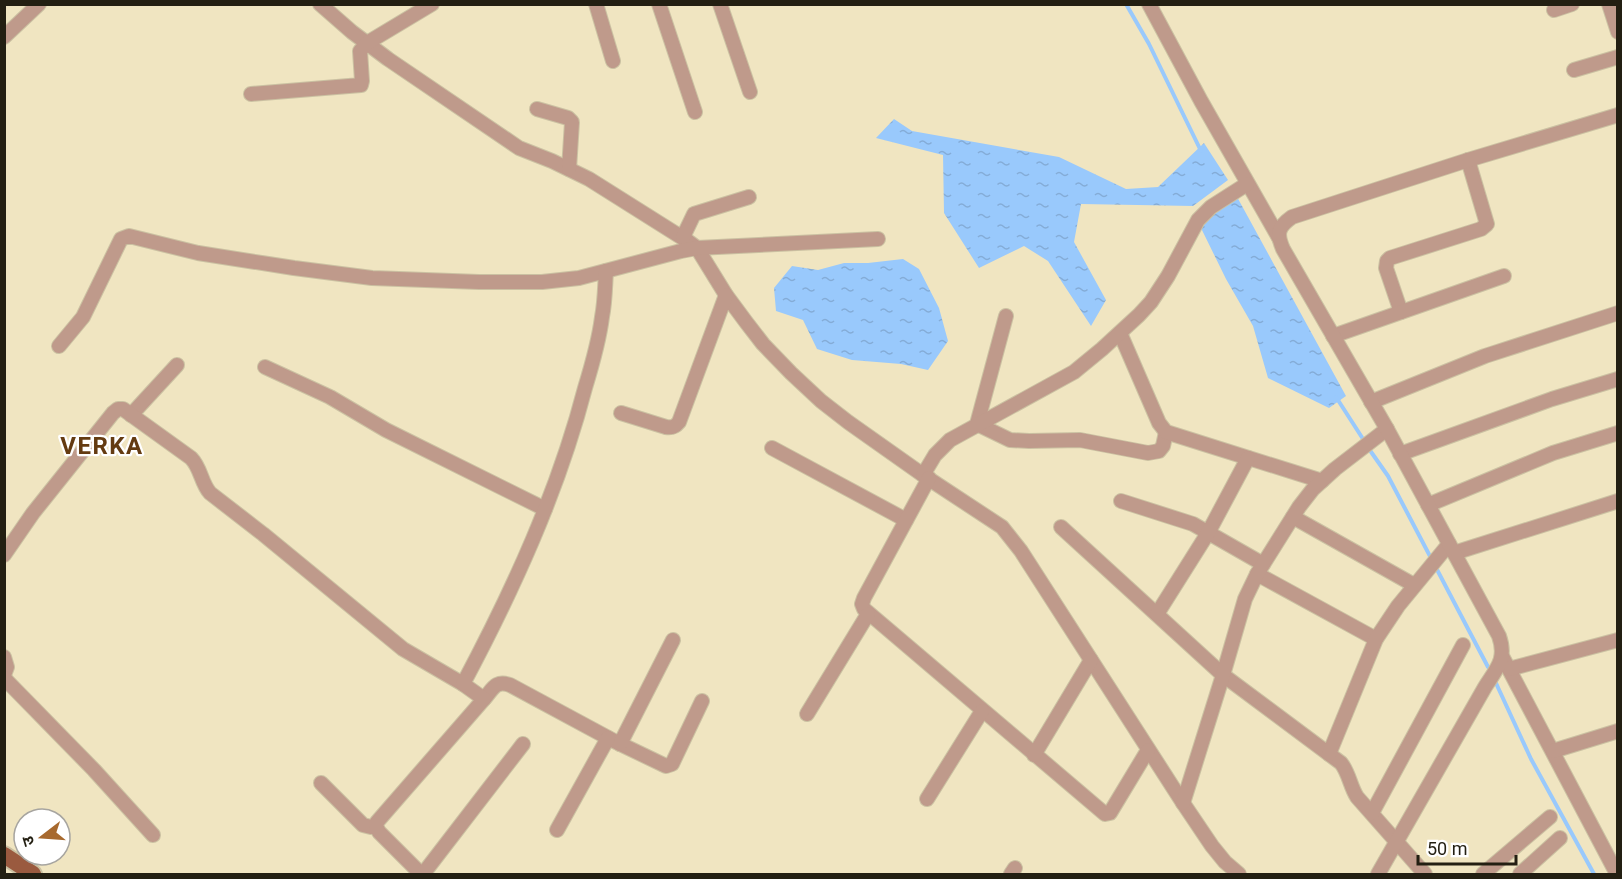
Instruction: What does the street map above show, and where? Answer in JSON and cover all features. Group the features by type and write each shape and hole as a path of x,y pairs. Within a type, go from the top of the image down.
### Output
{"main road":[{"path":"4,855 33,874"}],"street":[{"path":"4,37 39,4"},
{"path":"320,4 397,66 519,148 589,179 683,237 697,248 726,295 763,344 806,387 848,422 1002,527 1012,538 1212,846 1239,874"},
{"path":"251,94 359,87 362,84 360,51 367,43 432,4"},
{"path":"596,4 613,61"},
{"path":"659,4 695,112"},
{"path":"720,4 750,92"},
{"path":"1149,4 1283,249 1387,429 1499,636 1506,663 1617,874"},
{"path":"1554,10 1572,4"},
{"path":"1609,4 1617,32"},
{"path":"1574,70 1617,57"},
{"path":"537,109 568,118 572,122 569,169"},
{"path":"1279,238 1280,228 1292,217 1617,115"},
{"path":"1401,312 1386,268 1386,261 1481,229 1487,224 1468,160"},
{"path":"1148,750 1110,813 1105,814 868,614 862,604 942,447 977,424 1074,372 1120,333 1150,302 1168,276 1198,220 1211,207 1247,184"},
{"path":"683,237 694,214 749,196"},
{"path":"59,346 83,316 121,239 129,236 198,253 268,265 372,278 479,282 542,282 579,278 697,248 878,239"},
{"path":"463,684 510,593 562,467 598,339 606,271"},
{"path":"1333,336 1504,276"},
{"path":"621,413 666,427 676,426 726,295"},
{"path":"1371,402 1485,356 1617,313"},
{"path":"977,424 1006,316"},
{"path":"1120,333 1159,423 1166,432 1322,481"},
{"path":"131,415 177,365"},
{"path":"266,367 330,397 386,430 545,509"},
{"path":"1400,454 1552,399 1617,379"},
{"path":"4,555 33,513 113,413 118,409 123,409 196,463 210,493 403,649 484,699"},
{"path":"977,424 1002,437 1018,441 1080,440 1148,453 1159,451 1163,446 1166,432"},
{"path":"1183,803 1245,599 1260,569 1305,499 1348,458 1387,429"},
{"path":"1428,505 1561,450 1617,433"},
{"path":"772,448 906,520"},
{"path":"1156,614 1208,533 1248,458"},
{"path":"1120,501 1193,524 1260,569 1376,639"},
{"path":"1329,754 1376,639 1414,585 1451,548 1617,501"},
{"path":"1293,517 1414,585"},
{"path":"1061,527 1223,675 1344,766 1353,792 1425,874"},
{"path":"807,714 868,614"},
{"path":"557,830 614,741 674,640"},
{"path":"1378,874 1396,840 1506,663 1617,640"},
{"path":"1372,813 1463,645"},
{"path":"4,657 7,667 4,676 153,835"},
{"path":"1034,755 1091,660"},
{"path":"523,744 422,874 379,832 377,822 496,685 504,683 510,685 666,766 672,764 702,702"},
{"path":"927,799 982,711"},
{"path":"1553,751 1617,731"},
{"path":"321,783 363,825 376,826"},
{"path":"1483,874 1550,817"},
{"path":"1520,874 1560,838"}],"water":[{"path":"894,119 912,131 1059,157 1126,189 1158,187 1204,143 1228,180 1193,206 1081,204 1074,242 1106,300 1091,326 1048,261 1024,246 979,268 944,213 943,155 876,138"},
{"path":"1236,195 1346,396 1329,408 1268,378 1253,326 1226,279 1200,226"},
{"path":"903,259 919,269 939,308 948,341 928,370 901,364 852,360 817,349 803,320 776,311 774,288 792,266 818,270 844,263"}],"waterway":[{"path":"1126,4 1149,44 1201,151"},
{"path":"1336,397 1363,439"},
{"path":"1369,449 1388,476 1488,667"},
{"path":"1495,681 1531,759 1594,874"}],"district":[{"name":"VERKA","path":"102,446"}]}
